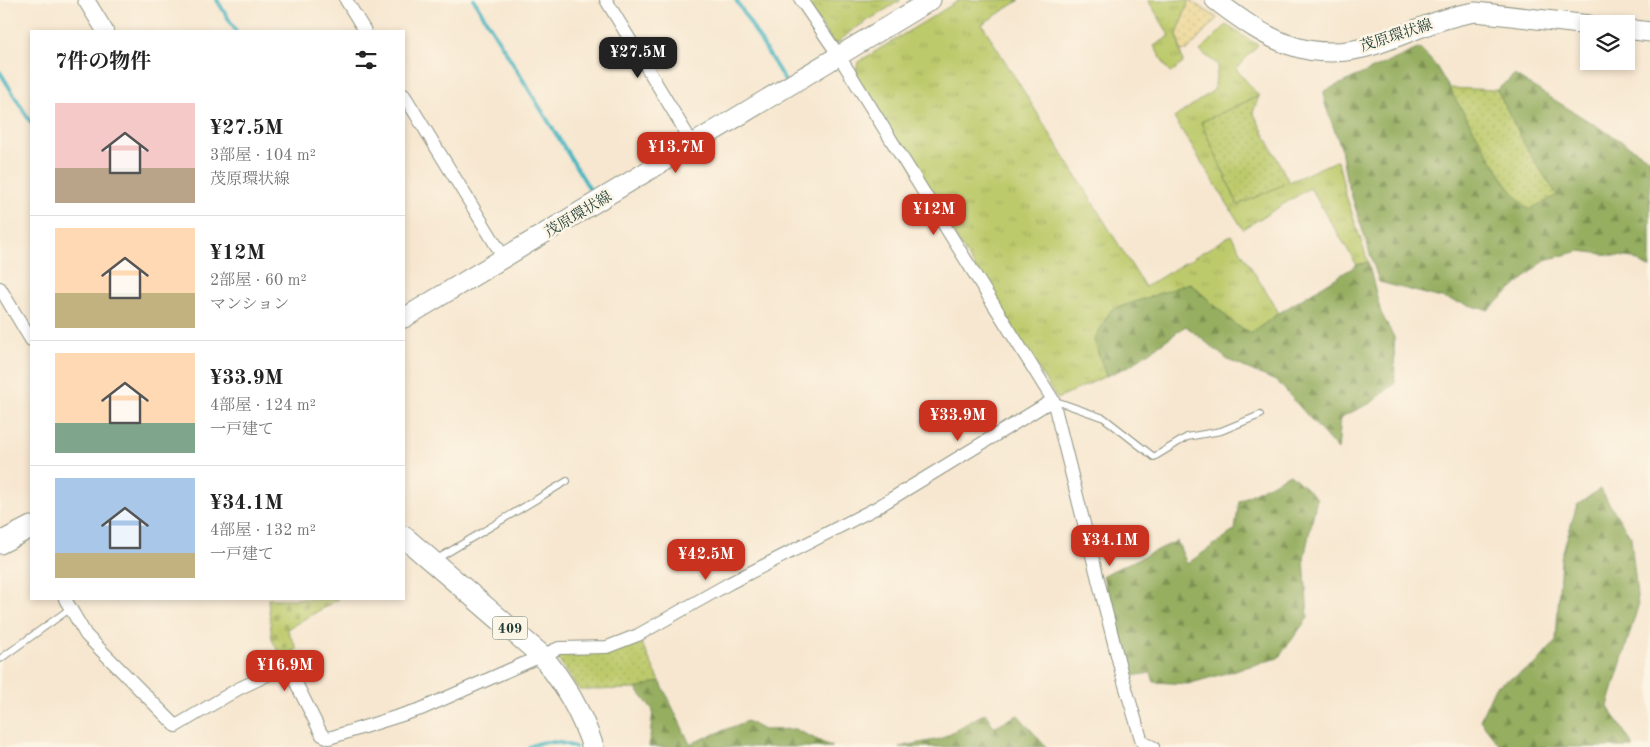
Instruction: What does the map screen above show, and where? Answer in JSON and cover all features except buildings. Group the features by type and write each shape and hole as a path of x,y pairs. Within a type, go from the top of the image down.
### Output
{"highway":[{"path":"0,543 29,532"},
{"name":"409","path":"405,538 541,655 560,677 576,704 591,743"}],"main road":[{"name":"茂原環状線","path":"405,317 930,0"},
{"name":"茂原環状線","path":"1215,0 1266,36 1294,46 1317,50 1346,50 1373,45 1462,14 1476,12 1580,24"},
{"path":"1635,31 1650,32"}],"street":[{"path":"86,0 104,30"},
{"path":"346,0 364,30"},
{"path":"606,0 693,144"},
{"path":"801,0 839,56 1053,400 1122,675 1142,742 1153,747"},
{"path":"405,97 504,258"},
{"path":"0,288 30,338"},
{"path":"68,604 86,635 176,726 238,689 282,668 295,681 322,741 421,708 503,674 559,648 607,647 638,635 730,583 876,508 1053,400"}],"lane":[{"path":"1053,400 1104,418 1154,457 1187,437 1221,431 1260,415"},
{"path":"434,561 567,480"},
{"path":"0,659 68,604"}],"green space":[{"path":"804,0 901,0 851,31 835,45"},
{"path":"960,0 1020,0 982,24 1145,287 1231,235 1279,313 1252,333 1237,326 1190,283 1150,298 1094,340 1106,376 1057,399 855,76 858,62"},
{"path":"1148,0 1189,0 1177,35 1183,63 1170,73 1154,46 1170,36"},
{"path":"1226,25 1258,45 1236,69 1259,96 1201,122 1238,205 1338,160 1345,192 1368,262 1357,265 1310,188 1243,229 1174,118 1214,90 1218,65 1200,51"},
{"path":"1420,48 1436,66 1507,185 1557,195 1529,153 1497,90 1514,75 1650,159 1650,268 1633,258 1580,251 1545,260 1488,310 1379,282 1346,178 1341,148 1325,104 1324,91"},
{"path":"1449,88 1497,90 1529,153 1557,195 1528,210 1507,185"},
{"path":"1259,96 1253,112 1289,182 1238,205 1201,122"},
{"path":"1368,262 1381,313 1394,337 1395,383 1371,403 1341,417 1338,450 1278,382 1228,360 1186,326 1129,366 1106,376 1094,340 1111,310 1190,283 1237,326 1252,333 1279,313 1357,265"},
{"path":"1290,474 1317,498 1304,558 1308,618 1278,658 1188,684 1154,682 1151,673 1125,677 1103,575 1177,541 1187,564 1235,530 1239,501"},
{"path":"1600,489 1631,537 1638,606 1608,706 1634,747 1501,747 1480,720 1495,687 1535,665 1556,641 1561,558 1577,505"},
{"path":"268,600 337,600 287,629 297,649 283,659 272,640"},
{"path":"640,640 660,681 636,689 579,690 553,651"},
{"path":"660,681 690,744 747,721 763,730 795,729 832,747 649,747 653,710 636,689"},
{"path":"985,713 994,727 1018,715 1046,747 899,747 940,739"}],"sand":[{"path":"1189,0 1217,18 1188,50 1181,51 1177,35"}],"waterway":[{"path":"217,0 235,30"},
{"path":"474,0 594,196"},
{"path":"736,0 785,81"},
{"path":"0,72 30,121"},
{"path":"529,747 535,744 552,742 575,747"}]}
